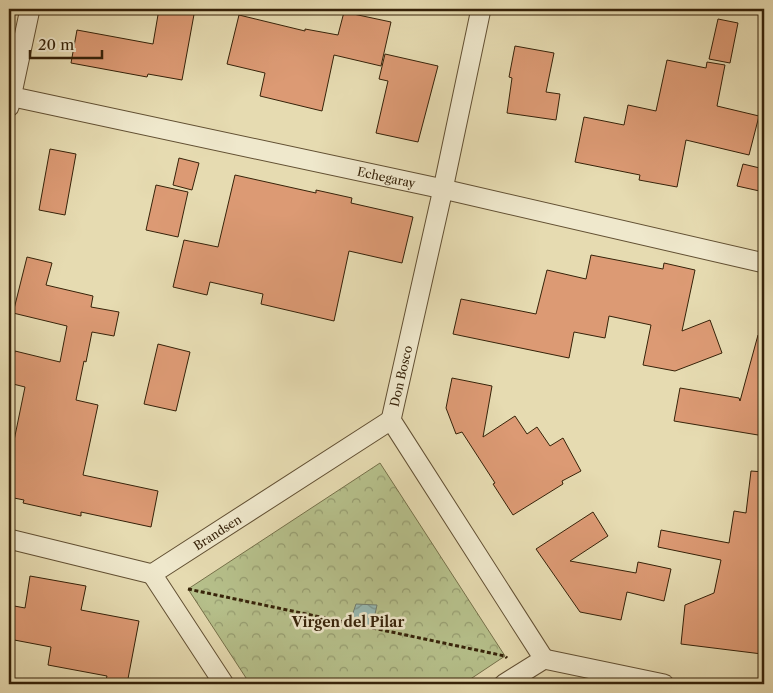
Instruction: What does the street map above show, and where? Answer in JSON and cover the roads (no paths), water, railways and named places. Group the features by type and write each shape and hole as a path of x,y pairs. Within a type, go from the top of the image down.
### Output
{"street":[{"path":"10,100 30,9"},
{"name":"Don Bosco","path":"481,9 391,420 544,659"},
{"name":"Echegaray","path":"10,100 443,189 764,263"},
{"name":"Brandsen","path":"152,574 391,420"},
{"path":"9,539 152,574 224,684"},
{"path":"511,680 544,659 664,684"}],"water":[{"path":"356,604 377,605 372,628 350,622"}],"district":[{"name":"Virgen del Pilar","path":"348,622"}]}
